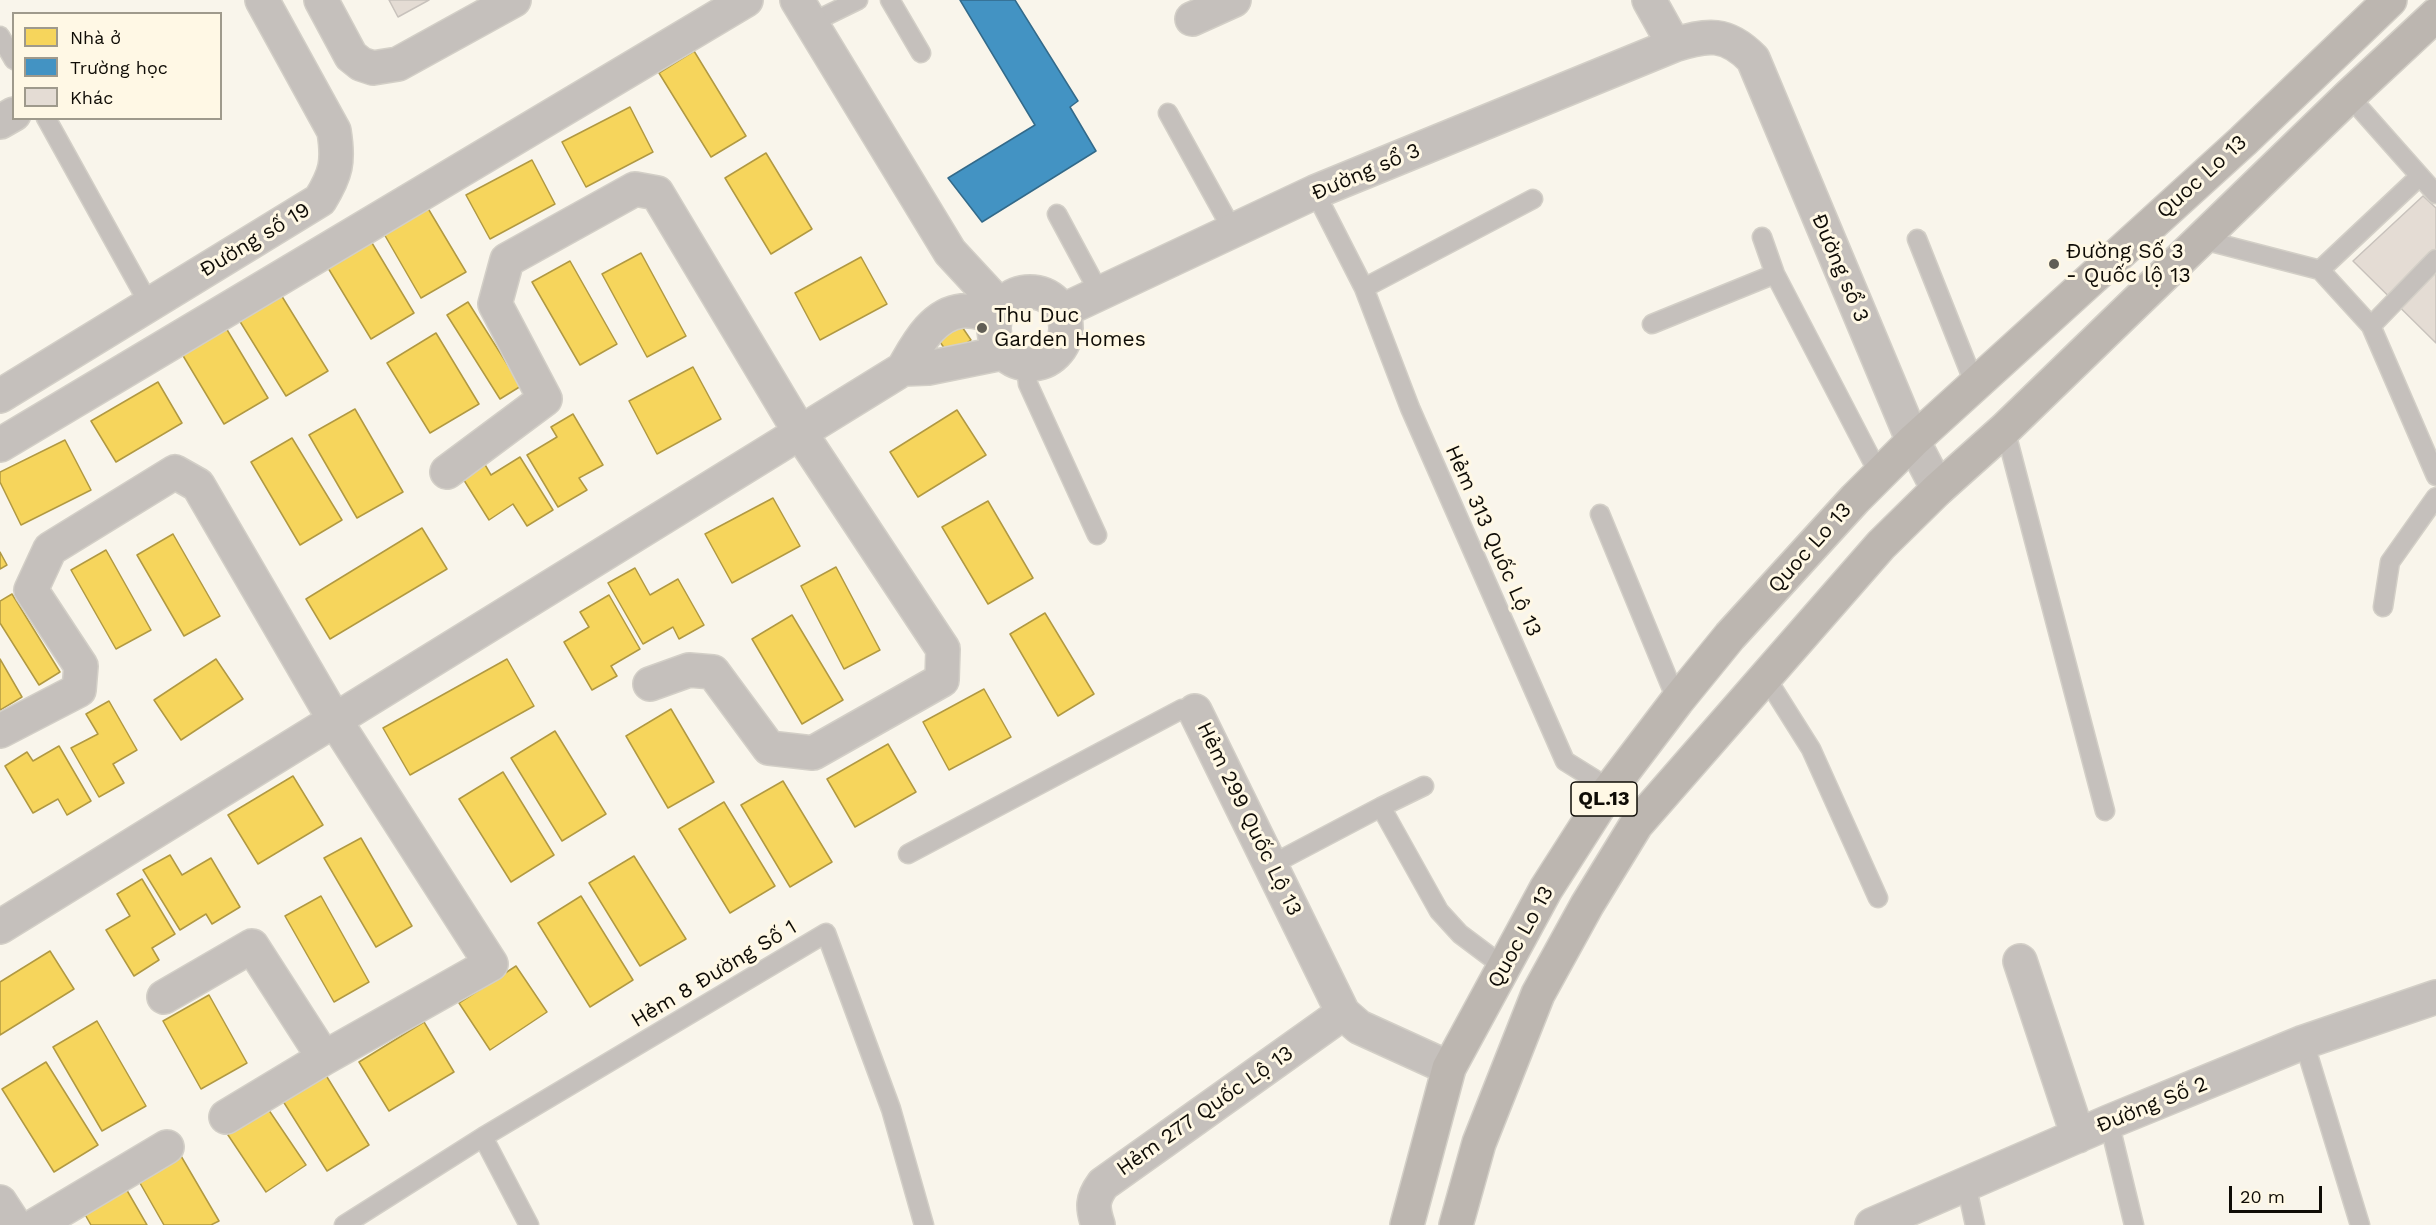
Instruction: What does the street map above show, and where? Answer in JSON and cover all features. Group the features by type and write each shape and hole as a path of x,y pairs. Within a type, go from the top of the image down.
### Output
{"highway":[{"name":"Quoc Lo 13","path":"1407,1225 1449,1068 1546,889 1610,789 1677,701 1730,636 1912,441 2243,141 2390,0"},
{"name":"Quoc Lo 13","path":"1456,1225 1479,1143 1534,1005 1587,905 1636,825 1881,545 1938,489 2005,429 2349,96 2436,16"}],"street":[{"name":"Đường số 19","path":"0,396 320,200 334,178 337,150 334,131 262,0"},
{"path":"321,0 351,56 361,64 373,68 398,64 514,0"},
{"path":"0,445 746,0"},
{"path":"1192,19 1234,0"},
{"path":"1649,0 1674,45"},
{"path":"804,11 950,252 998,311"},
{"name":"Đường sổ 3","path":"1062,311 1315,192 1674,45 1711,36 1726,39 1741,46 1753,58 1912,441 1938,489"},
{"path":"447,472 545,399 495,304 507,260 635,189 657,193 801,434 943,649 942,680 813,753 769,748 713,672 689,670 650,684"},
{"path":"903,369 928,369 1014,359 1041,363 1055,355 1064,342 1066,327 1062,311 1050,298 1033,292 1015,295 998,311 993,328 995,342 1014,359"},
{"path":"0,927 903,369 918,343 941,319 962,311 998,311"},
{"path":"0,731 79,690 81,666 31,590 50,549 175,472 198,485 334,719 491,964 324,1058 226,1117"},
{"name":"Hẻm 299 Quốc Lộ 13","path":"1195,711 1343,1013 1359,1026 1449,1068"},
{"path":"164,997 252,946 324,1058"},
{"path":"2020,961 2078,1136"},
{"name":"Đường Số 2","path":"1872,1225 2109,1122 2304,1042 2436,997"},
{"name":"Hẻm 277 Quốc Lộ 13","path":"1098,1225 1094,1196 1103,1184 1343,1013"},
{"path":"36,1225 167,1147"},
{"path":"0,1202 15,1225"}],"lane":[{"path":"804,11 858,0"},
{"path":"890,0 921,53"},
{"path":"0,36 12,57"},
{"path":"2349,96 2436,194"},
{"path":"1168,113 1233,231"},
{"path":"47,120 149,304"},
{"path":"2320,270 2420,176"},
{"name":"Hẻm 313 Quốc Lộ 13","path":"1315,192 1364,288 1410,408 1565,761 1610,789"},
{"path":"1364,288 1533,199"},
{"path":"1057,214 1100,294"},
{"path":"1762,237 1775,274 1880,474"},
{"path":"1917,239 1976,385"},
{"path":"2200,239 2320,270 2371,326 2436,476"},
{"path":"2371,326 2436,260"},
{"path":"1652,324 1775,274"},
{"path":"1014,359 1028,384 1097,535"},
{"path":"2005,429 2104,811"},
{"path":"2383,606 2390,562 2436,497"},
{"path":"1600,514 1677,701"},
{"path":"1765,676 1811,749 1878,898"},
{"name":"Hẻm 299 Quốc Lộ 13","path":"908,854 1182,709 1195,711"},
{"path":"1271,865 1424,786"},
{"path":"1381,807 1439,911 1460,934 1504,966"},
{"name":"Hẻm 8 Đường Số 1","path":"483,1137 826,933 891,1109 924,1225"},
{"path":"2304,1042 2360,1225"},
{"path":"2109,1122 2134,1225"},
{"path":"344,1225 483,1137 530,1225"},
{"path":"1966,1184 1975,1225"}],"building: Nhà ở":[{"path":"694,51 746,136 711,157 659,73"},
{"path":"630,107 653,152 586,187 562,142"},
{"path":"766,153 812,229 771,254 725,178"},
{"path":"532,160 555,204 490,239 466,195"},
{"path":"420,195 466,272 421,298 376,220"},
{"path":"366,233 414,313 371,339 322,258"},
{"path":"641,253 686,336 647,357 602,274"},
{"path":"861,257 887,304 820,340 795,293"},
{"path":"570,261 617,344 580,365 532,282"},
{"path":"278,290 328,371 286,396 236,315"},
{"path":"468,302 521,386 500,399 447,315"},
{"path":"220,318 268,398 224,424 176,344"},
{"path":"958,321 971,340 949,355 936,336"},
{"path":"436,333 479,404 430,433 387,363"},
{"path":"693,367 721,419 657,454 629,401"},
{"path":"158,382 182,423 116,462 91,421"},
{"path":"355,409 403,492 357,518 309,435"},
{"path":"957,410 986,455 918,497 890,452"},
{"path":"573,414 603,465 579,478 587,490 558,507 527,455 557,437 551,427"},
{"path":"292,438 342,520 300,545 251,462"},
{"path":"65,440 91,490 21,525 0,482 0,472"},
{"path":"520,457 553,510 527,526 513,504 489,520 462,477 484,463 491,475"},
{"path":"773,498 800,546 732,583 705,534"},
{"path":"988,501 1033,578 988,604 942,527"},
{"path":"422,528 447,569 330,639 306,599"},
{"path":"173,534 220,616 184,636 137,555"},
{"path":"106,550 151,630 116,649 71,570"},
{"path":"0,552 7,565 0,569"},
{"path":"836,567 880,650 844,669 801,586"},
{"path":"635,568 650,595 678,579 704,625 679,639 673,627 643,644 608,583"},
{"path":"12,594 60,672 39,685 0,623 0,601"},
{"path":"609,595 640,649 611,666 617,676 592,690 564,642 589,627 580,612"},
{"path":"1045,613 1094,694 1058,716 1010,634"},
{"path":"792,615 843,700 802,724 752,639"},
{"path":"0,659 22,697 0,710"},
{"path":"216,659 243,699 181,740 154,700"},
{"path":"507,659 534,706 410,775 383,728"},
{"path":"984,689 1011,737 949,770 923,722"},
{"path":"109,701 137,750 113,764 124,783 99,797 71,748 98,734 86,714"},
{"path":"671,709 714,782 668,808 626,736"},
{"path":"555,731 606,814 562,841 511,758"},
{"path":"888,744 916,792 855,827 827,779"},
{"path":"59,746 91,801 67,815 58,799 33,813 5,766 27,752 33,761"},
{"path":"503,772 554,855 511,882 459,799"},
{"path":"293,776 323,825 258,864 228,815"},
{"path":"783,781 832,862 790,887 741,805"},
{"path":"724,802 775,886 730,913 679,829"},
{"path":"361,838 412,926 376,947 324,858"},
{"path":"170,855 182,875 211,858 240,907 212,924 206,914 180,930 143,870"},
{"path":"634,856 686,939 640,966 589,883"},
{"path":"142,879 175,934 152,948 159,960 134,976 106,930 130,916 117,894"},
{"path":"321,896 369,982 334,1002 285,916"},
{"path":"581,896 633,980 590,1007 538,923"},
{"path":"50,951 74,989 0,1035 0,982"},
{"path":"516,966 547,1012 490,1050 459,1003"},
{"path":"209,995 247,1063 201,1089 163,1021"},
{"path":"97,1021 146,1106 102,1131 53,1047"},
{"path":"424,1022 454,1072 389,1111 359,1062"},
{"path":"46,1062 98,1145 54,1172 2,1089"},
{"path":"319,1064 369,1145 327,1171 276,1090"},
{"path":"258,1094 306,1165 266,1192 218,1120"},
{"path":"174,1144 219,1221 211,1225 164,1225 132,1169"},
{"path":"125,1187 147,1225 91,1225 83,1211"}],"building: Trường học":[{"path":"960,0 1015,0 1078,101 1070,107 1096,151 982,222 948,178 1035,125"}],"building: Khác":[{"path":"389,0 429,0 398,17"},
{"path":"2423,196 2436,208 2436,343 2353,261"}],"place":[{"name":"Đường Số 3 - Quốc lộ 13","path":"2054,264"},
{"name":"Thu Duc Garden Homes","path":"982,328"}]}
